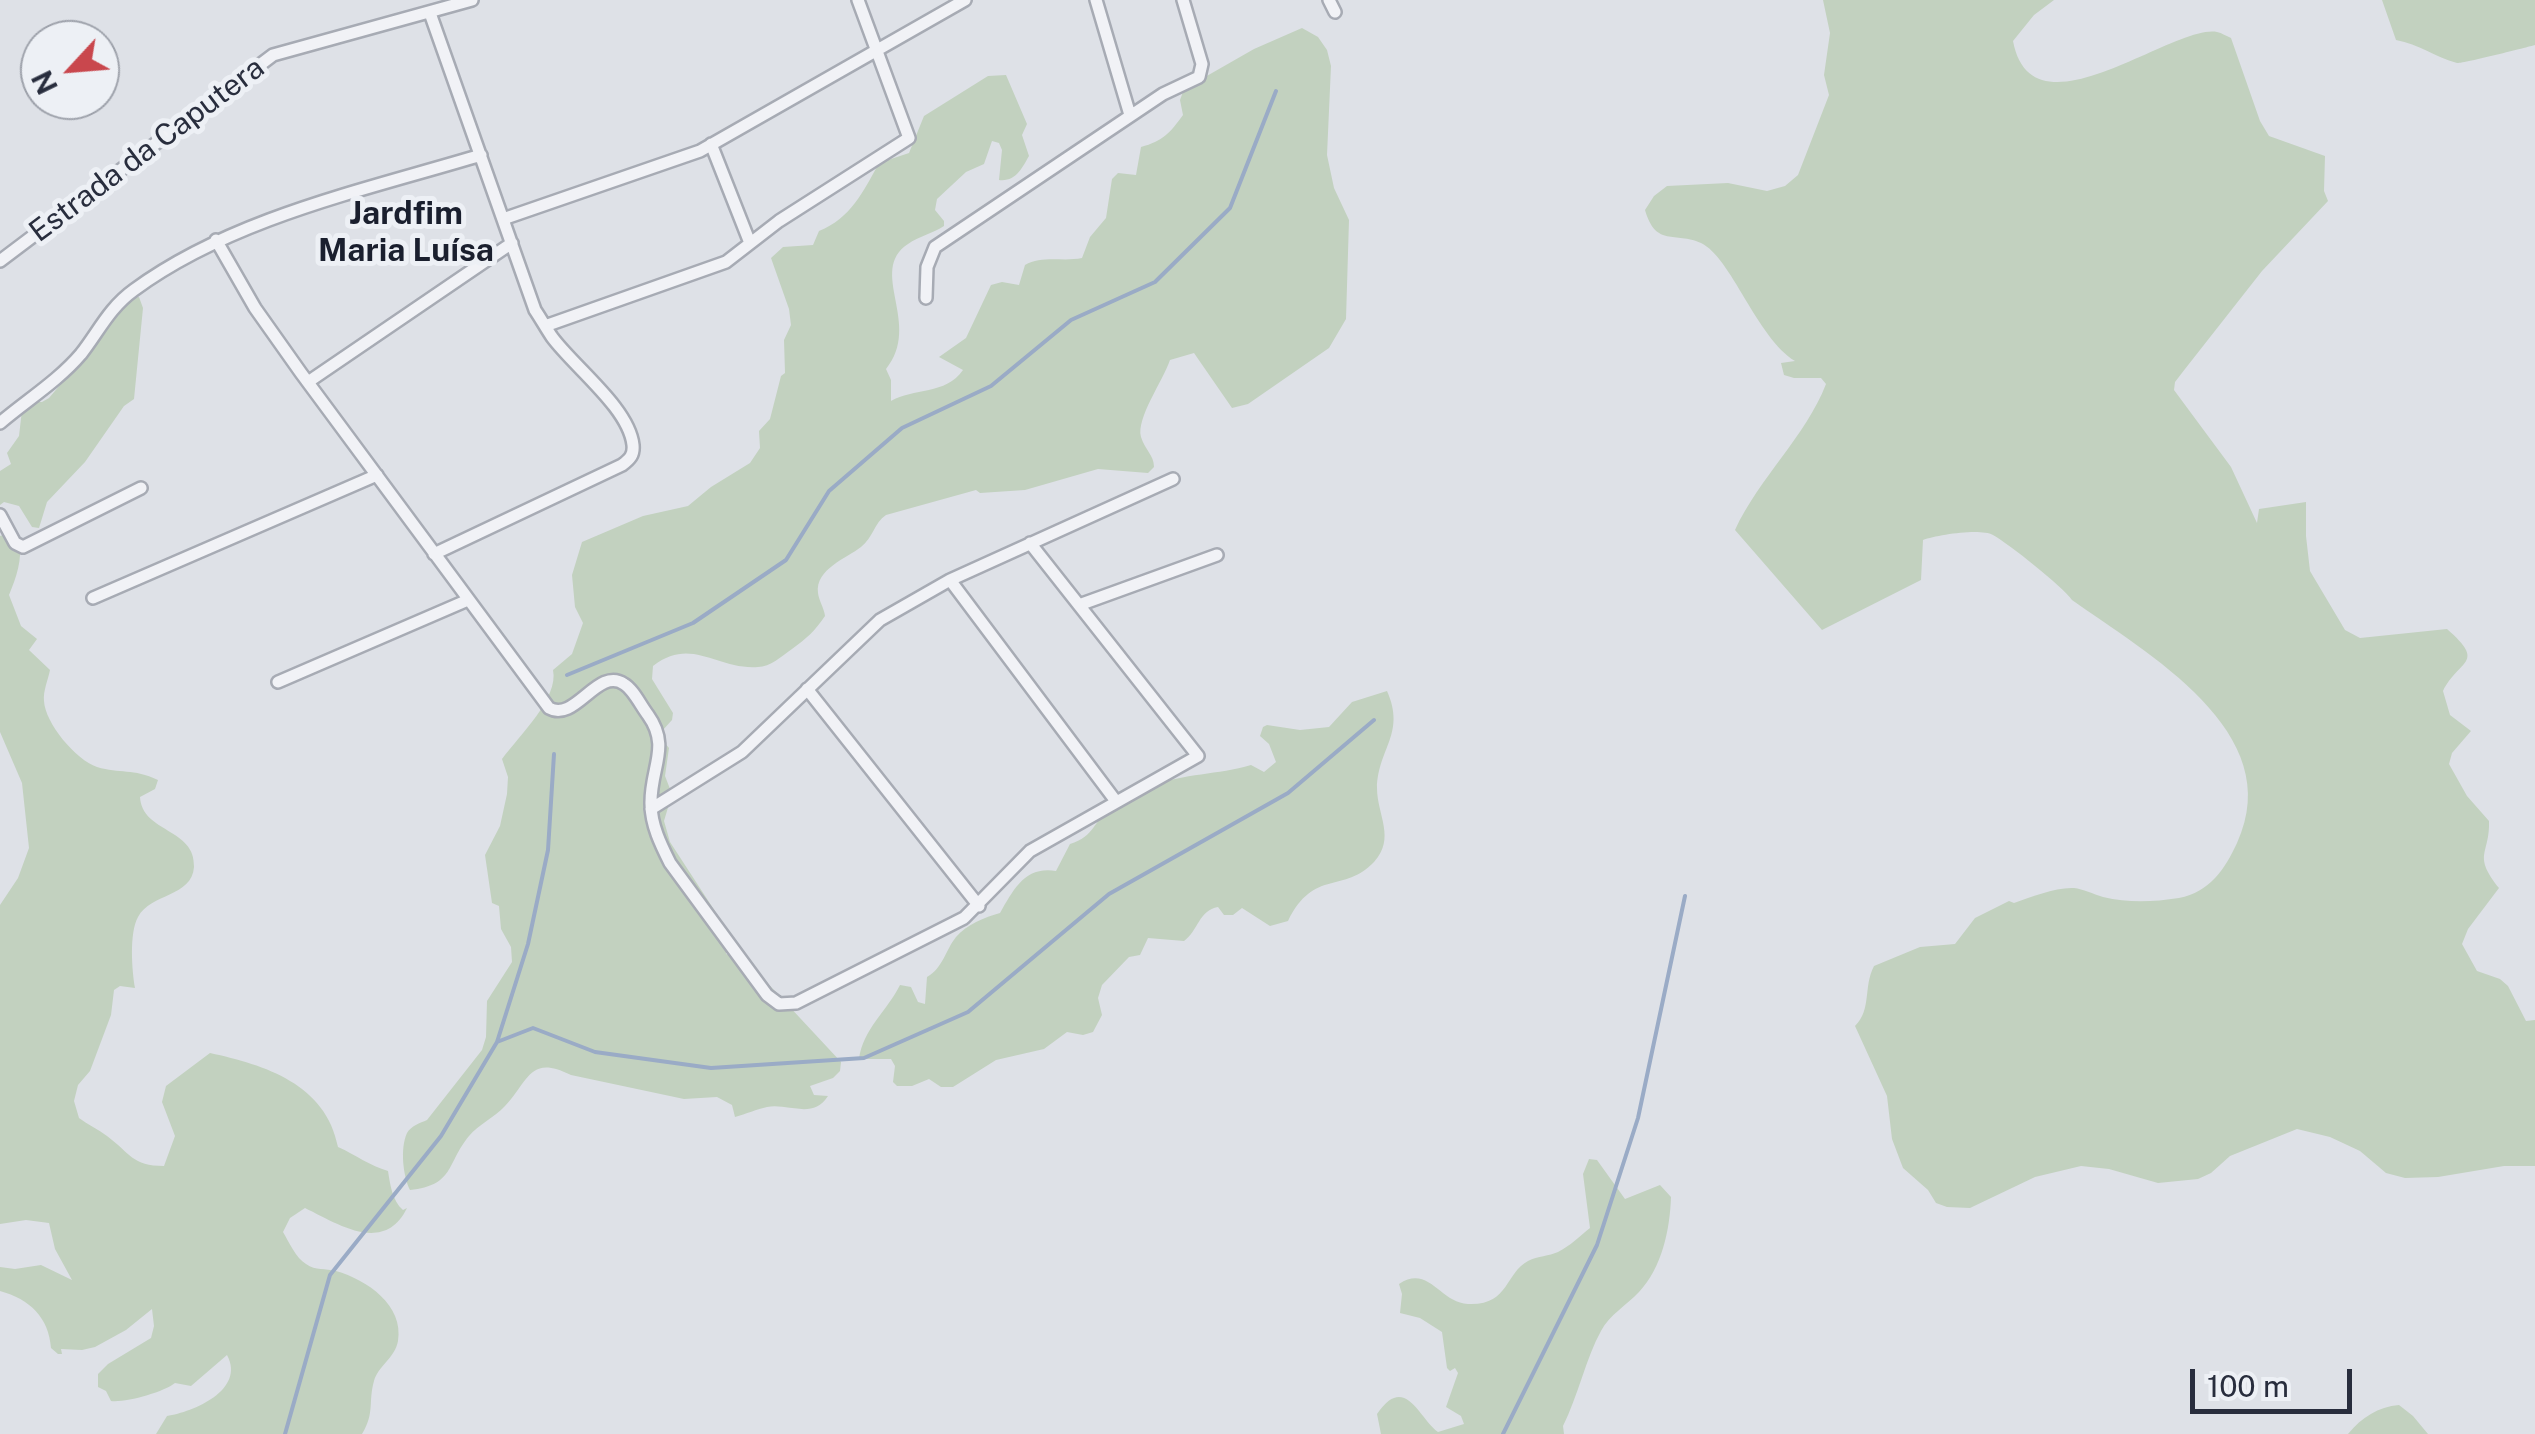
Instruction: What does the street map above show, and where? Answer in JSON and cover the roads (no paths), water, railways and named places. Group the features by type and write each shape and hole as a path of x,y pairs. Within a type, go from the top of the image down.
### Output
{"street":[{"name":"Estrada da Caputera","path":"0,261 273,55 472,0"},
{"path":"545,326 726,262 909,138 858,0"},
{"path":"503,219 711,144 965,0"},
{"path":"1096,0 1130,116"},
{"path":"926,298 927,267 935,248 1130,116 1199,77 1202,64 1183,0"},
{"path":"430,13 535,310 614,406 634,448 632,458 622,465 434,554"},
{"path":"711,144 750,243"},
{"path":"0,424 81,353 110,310 159,273 216,240 481,155"},
{"path":"216,240 254,308 548,708 564,711 602,684 625,684 661,740 650,809 670,864 767,995 779,1004 796,1003 964,918 1030,850 1198,756 1030,543"},
{"path":"308,382 512,243"},
{"path":"93,598 377,475"},
{"path":"650,809 726,765 880,620 950,580 1173,479"},
{"path":"0,515 15,543 23,547 141,488"},
{"path":"1079,605 1217,555"},
{"path":"950,580 1115,800"},
{"path":"278,682 468,600"},
{"path":"808,689 979,906"}],"waterway":[{"path":"567,675 693,623 786,560 829,491 902,428 991,386 1071,320 1155,282 1230,208 1276,91"},
{"path":"497,1042 533,1028 595,1052 711,1068 864,1058 968,1012 1109,894 1288,793 1374,720"},
{"path":"285,1434 330,1275 441,1136 497,1042 528,944 548,850 554,754"},
{"path":"1503,1434 1597,1245 1638,1118 1685,896"}],"district":[{"name":"Jardfim Maria Luísa","path":"406,232"}]}
